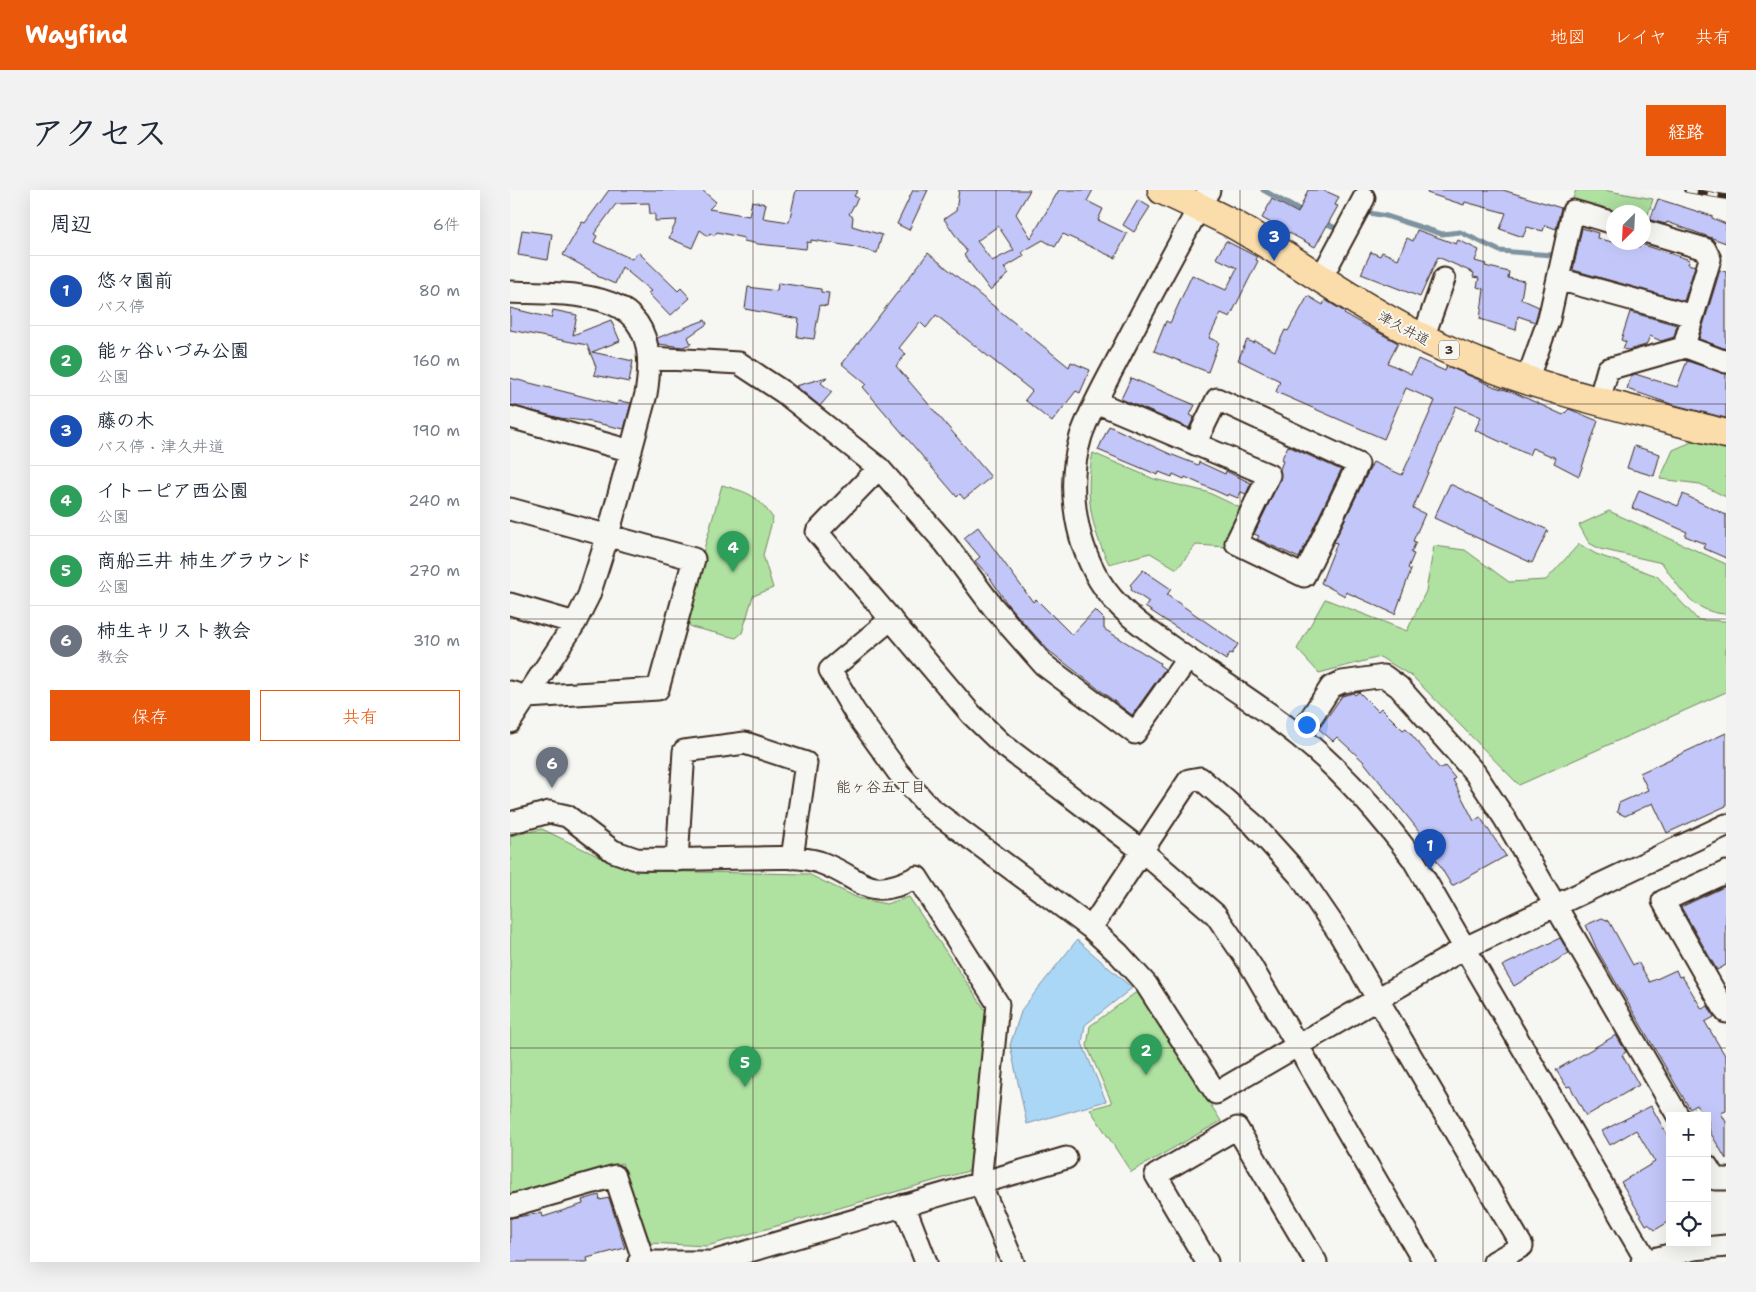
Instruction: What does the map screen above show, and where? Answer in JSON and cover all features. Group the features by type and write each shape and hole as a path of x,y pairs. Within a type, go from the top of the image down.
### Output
{"main road":[{"name":"津久井道","path":"1162,190 1204,198 1233,224 1386,319 1479,363 1527,380 1599,401 1726,434"}],"street":[{"path":"1204,198 1148,298 1096,402 1081,437 1074,468 1073,492 1077,526 1086,555 1100,582 1120,607 1148,631 1299,736 1341,772 1375,809 1413,859 1644,1261 1694,1249 1726,1246"},
{"path":"1320,278 1364,198"},
{"path":"1527,380 1549,319 1573,211 1606,221"},
{"path":"1651,233 1705,249 1710,259 1686,339 1686,347"},
{"path":"1423,338 1444,278"},
{"path":"1558,279 1693,316"},
{"path":"510,292 598,297 613,302 634,318 641,329 650,358 646,394 608,535 589,595 575,623 519,694 510,722"},
{"path":"1599,401 1608,368 1686,347 1726,362"},
{"path":"650,358 739,363 772,384 879,468 945,543 993,607 1044,665 1136,734 1188,658"},
{"path":"1096,402 1195,444 1269,475 1236,542 1304,576 1358,464 1217,399 1195,444"},
{"path":"510,417 631,451"},
{"path":"879,468 817,532 971,714 1002,744 1142,850 1216,915 1251,966 1424,1262"},
{"path":"510,509 694,559 658,689 519,694"},
{"path":"510,604 575,623"},
{"path":"891,619 830,670 854,711 898,772 930,808 1091,928 1120,954 1146,984 1216,1093 1297,1044 1465,948 1726,825"},
{"path":"1299,736 1332,687 1342,682 1384,676 1412,701 1475,773 1557,904 1676,1112"},
{"path":"677,860 684,751 744,743 806,763 792,858"},
{"path":"1091,928 1189,780 1200,778 1253,824 1300,876 1339,934 1522,1246 1494,1262"},
{"path":"510,823 549,812 567,816 613,851 636,859 792,858 819,862 856,883 877,890 898,887 917,877 998,1004 980,1183 1013,1262"},
{"path":"1726,872 1663,901 1726,1012"},
{"path":"1207,1262 1156,1175 1237,1128 1316,1262"},
{"path":"510,1206 615,1176 642,1262 712,1262 1066,1158"},
{"path":"1711,1173 1715,1180 1726,1178"},
{"path":"904,1205 926,1262"}],"green space":[{"path":"1576,190 1603,190 1653,199 1651,205 1606,205 1606,210 1572,201"},
{"path":"1694,441 1726,449 1726,497 1700,484 1660,479 1673,450"},
{"path":"1093,453 1154,479 1207,492 1243,509 1227,547 1196,545 1177,569 1150,553 1109,564 1098,537 1091,510 1089,482"},
{"path":"722,485 739,490 757,499 773,518 763,555 773,588 753,596 742,633 736,638 691,627 685,617"},
{"path":"1609,511 1726,564 1726,614 1714,613 1696,604 1681,589 1662,563 1600,549 1589,543 1579,525"},
{"path":"1579,544 1596,554 1657,576 1698,620 1726,621 1726,692 1519,785 1413,677 1380,657 1319,673 1297,649 1325,599 1407,631 1426,591 1434,546 1465,550 1509,582 1546,580"},
{"path":"542,829 614,864 643,871 808,874 858,898 886,904 909,897 986,1011 975,1169 707,1246 648,1243 622,1163 510,1197 510,836"},
{"path":"1138,991 1221,1121 1131,1172 1090,1109 1112,1103 1087,1046 1090,1026"}],"water":[{"path":"1077,940 1132,988 1085,1025 1082,1043 1106,1101 1027,1124 1010,1045 1022,1009"}],"building":[{"path":"609,190 702,190 716,202 709,209 749,216 752,201 766,204 763,218 789,222 796,190 858,190 854,196 858,198 849,214 853,217 852,226 882,235 877,253 850,246 811,240 811,243 807,242 806,249 758,244 744,241 744,238 717,232 714,236 710,233 708,236 700,230 692,248 669,238 677,220 655,221 655,214 650,214 649,203 616,204 594,234 597,236 594,242 632,259 638,252 678,291 681,288 690,298 670,316 648,293 651,291 622,267 615,284 597,276 597,274 563,255 582,222 585,223"},
{"path":"913,190 928,190 909,230 897,224"},
{"path":"959,190 1030,190 1016,214 1031,238 1059,190 1093,190 1087,201 1103,209 1098,220 1127,234 1115,258 1063,234 1055,247 1043,240 1022,252 1024,256 1004,268 1009,274 990,290 964,255 967,252 944,219 956,211","holes":["998,226 1014,250 992,261 977,241"]},
{"path":"1308,190 1323,190 1339,197 1335,205 1338,206 1315,247 1262,218 1272,199 1298,213"},
{"path":"1428,190 1503,190 1561,208 1556,229 1545,225 1543,231 1527,227 1523,237 1500,229 1506,213 1465,202 1464,205 1427,193"},
{"path":"1658,199 1712,216 1712,218 1726,224 1726,243 1667,222 1666,224 1651,220"},
{"path":"1138,200 1150,207 1134,232 1123,225"},
{"path":"1582,228 1598,233 1597,238 1606,240 1606,250 1651,250 1651,247 1690,260 1688,264 1695,266 1684,301 1573,270"},
{"path":"522,230 552,234 548,260 518,255"},
{"path":"1417,230 1456,244 1458,240 1479,250 1475,261 1486,264 1485,266 1509,272 1508,278 1524,281 1521,299 1539,307 1535,322 1518,316 1516,330 1480,319 1484,289 1477,287 1479,278 1473,277 1474,273 1438,257 1420,297 1361,274 1371,252 1380,256 1382,252 1398,259 1407,238 1413,241"},
{"path":"1226,241 1257,257 1256,260 1258,261 1230,317 1221,313 1209,338 1219,342 1208,372 1154,351 1166,321 1170,323 1192,275 1226,290 1237,268 1216,258"},
{"path":"928,253 1069,367 1071,362 1090,370 1080,393 1076,391 1052,422 1025,400 1032,391 936,315 926,328 920,322 899,348 906,354 896,366 991,477 964,499 960,494 957,497 863,387 866,384 842,364"},
{"path":"1720,270 1726,272 1726,349 1699,339"},
{"path":"778,283 821,289 821,292 829,293 827,306 820,305 814,339 797,337 799,319 745,309 748,287 777,291"},
{"path":"1308,296 1323,305 1325,300 1345,312 1344,314 1398,343 1388,363 1411,374 1418,359 1445,371 1447,366 1495,387 1513,392 1563,415 1569,409 1598,421 1579,476 1554,463 1556,458 1532,448 1529,455 1475,430 1481,417 1456,406 1413,508 1425,514 1413,541 1416,542 1411,553 1414,554 1408,568 1411,570 1395,614 1346,592 1345,596 1321,583 1337,543 1334,542 1373,462 1402,475 1435,401 1406,388 1384,439 1276,392 1280,381 1238,360 1247,340 1254,343 1255,341 1275,351 1285,330 1288,331"},
{"path":"510,308 551,318 553,310 577,315 573,335 611,320 620,341 592,352 633,361 629,382 594,375 596,367 587,345 510,330"},
{"path":"1630,312 1677,325 1674,337 1661,341 1650,336 1646,345 1628,350 1623,349 1626,342 1621,340"},
{"path":"705,320 707,324 688,337 691,344 683,347 658,344 657,338"},
{"path":"1687,361 1726,374 1726,418 1671,404 1627,389 1631,376 1635,374 1677,387"},
{"path":"827,377 821,383 832,392 820,406 796,386"},
{"path":"510,378 617,405 618,401 631,403 624,429 560,418 510,405"},
{"path":"1131,378 1195,405 1190,415 1194,417 1189,428 1121,399"},
{"path":"1109,426 1170,454 1198,465 1199,462 1225,474 1226,471 1251,483 1246,494 1241,492 1238,498 1228,494 1227,496 1185,477 1184,479 1173,474 1172,477 1159,472 1158,475 1098,450"},
{"path":"1288,446 1341,470 1299,558 1257,539 1259,536 1254,534 1280,480 1280,469 1283,461 1281,460"},
{"path":"1634,446 1660,454 1654,476 1627,468"},
{"path":"1450,484 1548,530 1532,563 1434,518"},
{"path":"1639,490 1678,506 1683,494 1726,515 1726,558 1703,548 1705,544 1685,536 1687,532 1632,508"},
{"path":"978,527 1033,602 1036,599 1072,635 1095,610 1104,619 1104,629 1160,663 1159,665 1165,669 1132,715 1048,650 1008,605 988,575 975,561 980,557 964,538"},
{"path":"1143,570 1171,589 1167,595 1238,644 1226,660 1145,607 1149,602 1131,590 1132,587 1130,585"},
{"path":"1359,692 1378,711 1381,708 1403,730 1406,728 1440,769 1445,766 1455,778 1453,780 1474,821 1480,817 1506,856 1452,886 1429,848 1431,846 1363,761 1337,737 1333,741 1319,729 1342,696 1353,693 1355,695"},
{"path":"1726,733 1726,806 1667,833 1653,803 1625,816 1617,812 1619,803 1648,790 1640,773"},
{"path":"1726,886 1726,965 1717,970 1681,907"},
{"path":"1602,918 1609,921 1633,965 1638,962 1650,982 1676,970 1679,977 1682,976 1702,1009 1708,1006 1714,1017 1705,1022 1726,1057 1726,1111 1721,1113 1726,1122 1726,1159 1711,1134 1711,1112 1701,1112 1697,1105 1690,1109 1597,950 1586,925"},
{"path":"1560,938 1569,953 1514,986 1502,966"},
{"path":"1616,1035 1626,1052 1622,1055 1639,1085 1586,1116 1570,1086 1567,1087 1556,1070"},
{"path":"1651,1106 1666,1133 1666,1223 1655,1230 1648,1224 1646,1225 1621,1182 1655,1162 1636,1130 1610,1145 1602,1131"},
{"path":"599,1195 600,1200 609,1198 625,1248 587,1258 588,1262 510,1262 510,1218 542,1213 543,1217 583,1204 582,1200"}],"waterway":[{"path":"1263,190 1304,213"},
{"path":"1364,212 1386,216 1442,234 1460,232 1500,251 1552,255"},
{"path":"1323,222 1336,228"}],"railway":[{"path":"1686,190 1726,197"}],"place":[{"name":"藤の木","path":"1274,261"},
{"name":"イトーピア西公園","path":"733,572"},
{"name":"柿生キリスト教会","path":"552,788"},
{"name":"悠々園前","path":"1430,870"},
{"name":"能ヶ谷いづみ公園","path":"1146,1075"},
{"name":"商船三井 柿生グラウンド","path":"745,1087"}],"district":[{"name":"能ヶ谷五丁目","path":"881,787"}]}
